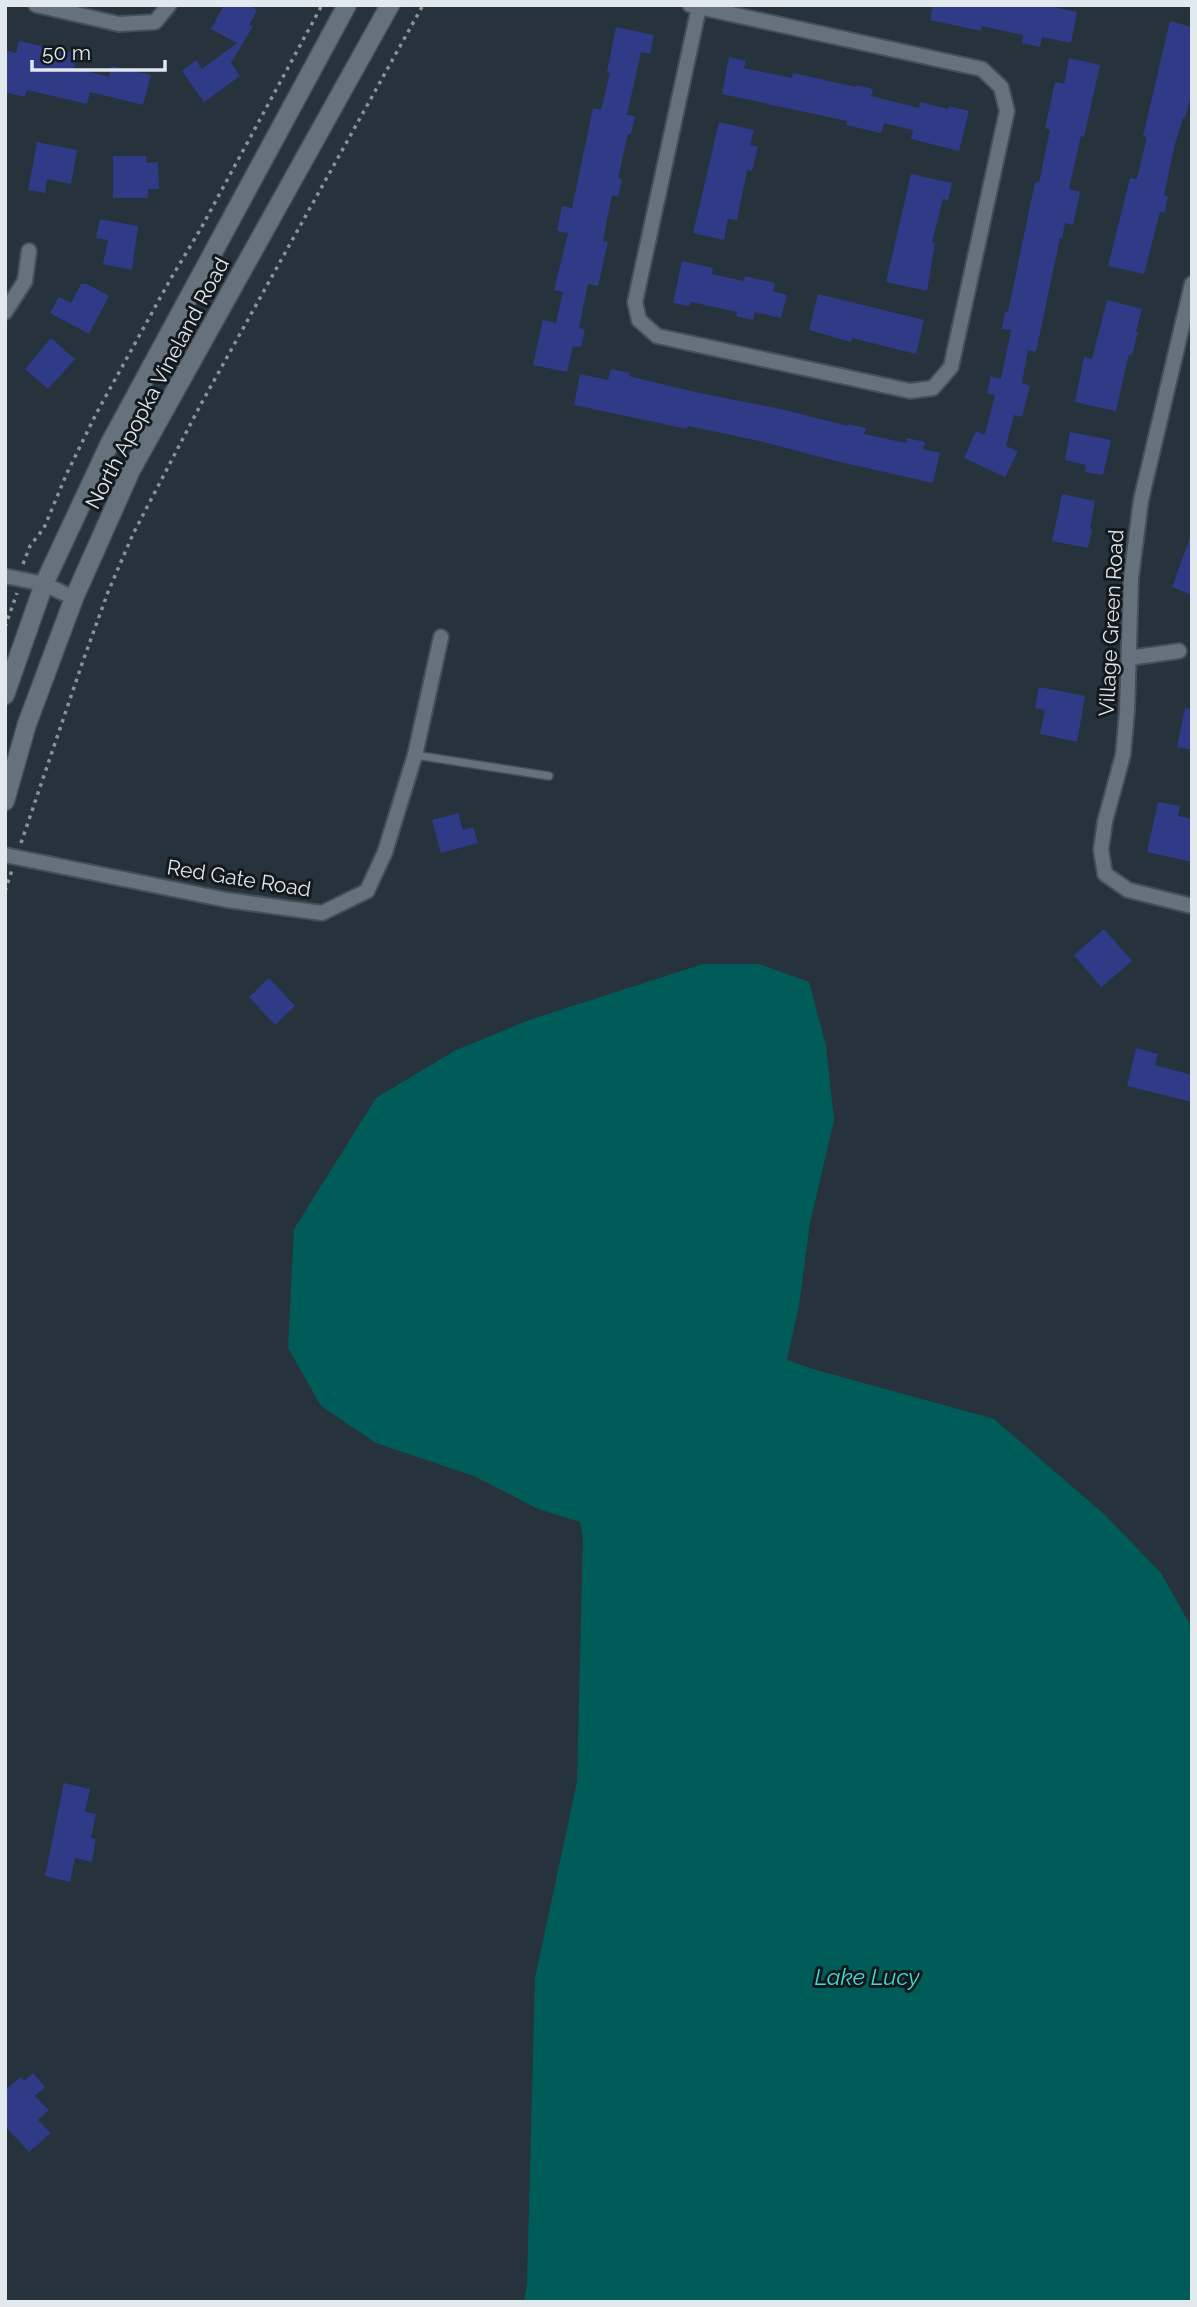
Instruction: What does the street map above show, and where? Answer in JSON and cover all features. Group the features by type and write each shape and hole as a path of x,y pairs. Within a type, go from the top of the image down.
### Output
{"street":[{"path":"36,5 119,24 155,23 169,5"},
{"name":"North Apopka Vineland Road","path":"5,695 44,584 110,443 347,5"},
{"name":"North Apopka Vineland Road","path":"5,800 27,724 74,598 131,470 390,5"},
{"path":"695,6 982,69 1001,87 1007,111 951,367 933,388 910,391 657,336 639,320 635,302 695,6"},
{"path":"5,312 25,281 29,250"},
{"name":"Village Green Road","path":"1192,284 1141,500 1131,579 1123,755 1105,821 1101,850 1105,874 1128,890 1192,905"},
{"path":"5,576 44,584 74,598"},
{"name":"Red Gate Road","path":"10,856 227,900 322,913 367,891 385,852 415,755 441,637"},
{"path":"1129,657 1180,652"}],"lane":[{"path":"415,755 549,776"}],"path":[{"path":"5,627 30,546 44,528 96,414 322,5"},
{"path":"5,891 10,856 133,534 201,404 423,5"}],"water":[{"name":"Lake Lucy","path":"703,964 759,964 809,982 826,1046 834,1120 810,1223 799,1305 787,1360 994,1419 1105,1515 1161,1573 1192,1628 1192,2302 524,2302 527,2283 535,1978 577,1782 583,1537 580,1522 538,1509 474,1476 376,1443 321,1406 288,1348 294,1229 376,1098 456,1050 532,1019"}],"building":[{"path":"224,5 249,5 257,10 249,25 253,26 231,63 240,76 204,102 182,71 196,60 202,69 237,43 211,29"},
{"path":"933,5 1045,5 1077,12 1071,43 1042,37 1040,47 1022,43 1023,35 982,26 981,31 930,20"},
{"path":"1170,21 1192,27 1192,92 1175,144 1164,195 1168,196 1165,213 1160,212 1144,274 1108,266 1130,178 1137,179 1147,137 1143,136"},
{"path":"616,27 654,35 650,54 641,52 627,115 635,116 618,178 622,179 618,197 612,195 603,241 608,242 598,286 588,284 579,328 585,330 581,347 573,346 567,372 533,365 543,320 556,323 563,292 554,290 568,233 557,231 562,206 572,208 593,108 601,110 610,73 607,72"},
{"path":"19,41 78,54 74,68 109,77 111,66 151,75 143,105 90,92 87,104 27,90 25,97 5,92 5,50 16,53"},
{"path":"729,57 746,61 744,68 792,78 793,73 856,87 857,85 873,89 871,96 919,108 920,102 969,111 959,151 911,139 913,130 884,123 881,133 846,125 847,121 722,94"},
{"path":"1069,58 1100,65 1069,189 1080,192 1073,225 1065,223 1062,239 1060,238 1036,352 1028,350 1022,383 1030,386 1022,417 1014,415 1006,446 1018,451 1005,477 964,458 976,431 985,435 995,395 987,393 991,376 1001,379 1011,330 1002,329 1005,312 1008,312 1035,182 1039,183 1050,130 1045,128 1055,82 1064,84"},
{"path":"719,122 754,130 750,145 758,146 752,171 747,170 737,220 728,219 724,240 693,233"},
{"path":"37,142 77,150 71,184 47,179 45,193 28,190"},
{"path":"113,156 146,156 146,163 158,162 159,189 148,189 148,198 113,198"},
{"path":"911,174 952,183 948,200 943,199 932,242 935,243 927,291 886,282"},
{"path":"100,219 138,226 132,270 103,264 108,240 96,238"},
{"path":"682,261 713,268 712,274 744,281 745,276 775,283 773,291 787,295 781,318 755,312 753,320 736,316 737,312 691,302 690,306 673,303"},
{"path":"81,284 87,284 109,296 89,334 50,313 59,297 71,303"},
{"path":"818,294 924,320 916,354 852,338 851,342 809,330"},
{"path":"1107,300 1142,309 1116,411 1075,402 1084,357 1092,359"},
{"path":"51,338 75,359 48,389 25,369"},
{"path":"611,369 695,392 866,428 864,434 906,443 907,438 925,442 923,449 940,453 933,483 755,440 688,426 687,429 574,405 580,374 608,380"},
{"path":"1070,432 1111,440 1103,475 1085,472 1086,465 1065,460"},
{"path":"1062,494 1095,501 1088,548 1052,541"},
{"path":"1190,538 1192,539 1192,595 1172,587"},
{"path":"1039,687 1085,696 1077,742 1040,734 1045,710 1035,708"},
{"path":"1185,708 1192,709 1192,750 1177,747"},
{"path":"1158,802 1180,806 1178,816 1192,819 1192,862 1147,852"},
{"path":"458,813 463,830 473,827 478,843 441,853 432,820"},
{"path":"1104,929 1132,961 1101,987 1074,955"},
{"path":"269,978 295,1006 275,1025 249,997"},
{"path":"1136,1048 1158,1054 1155,1065 1192,1075 1192,1102 1127,1086"},
{"path":"64,1783 90,1789 85,1812 96,1814 91,1838 96,1839 92,1862 75,1858 70,1882 45,1876"},
{"path":"33,2073 45,2087 35,2096 49,2110 38,2120 51,2133 29,2152 5,2126 5,2090 21,2077 24,2081"}]}
